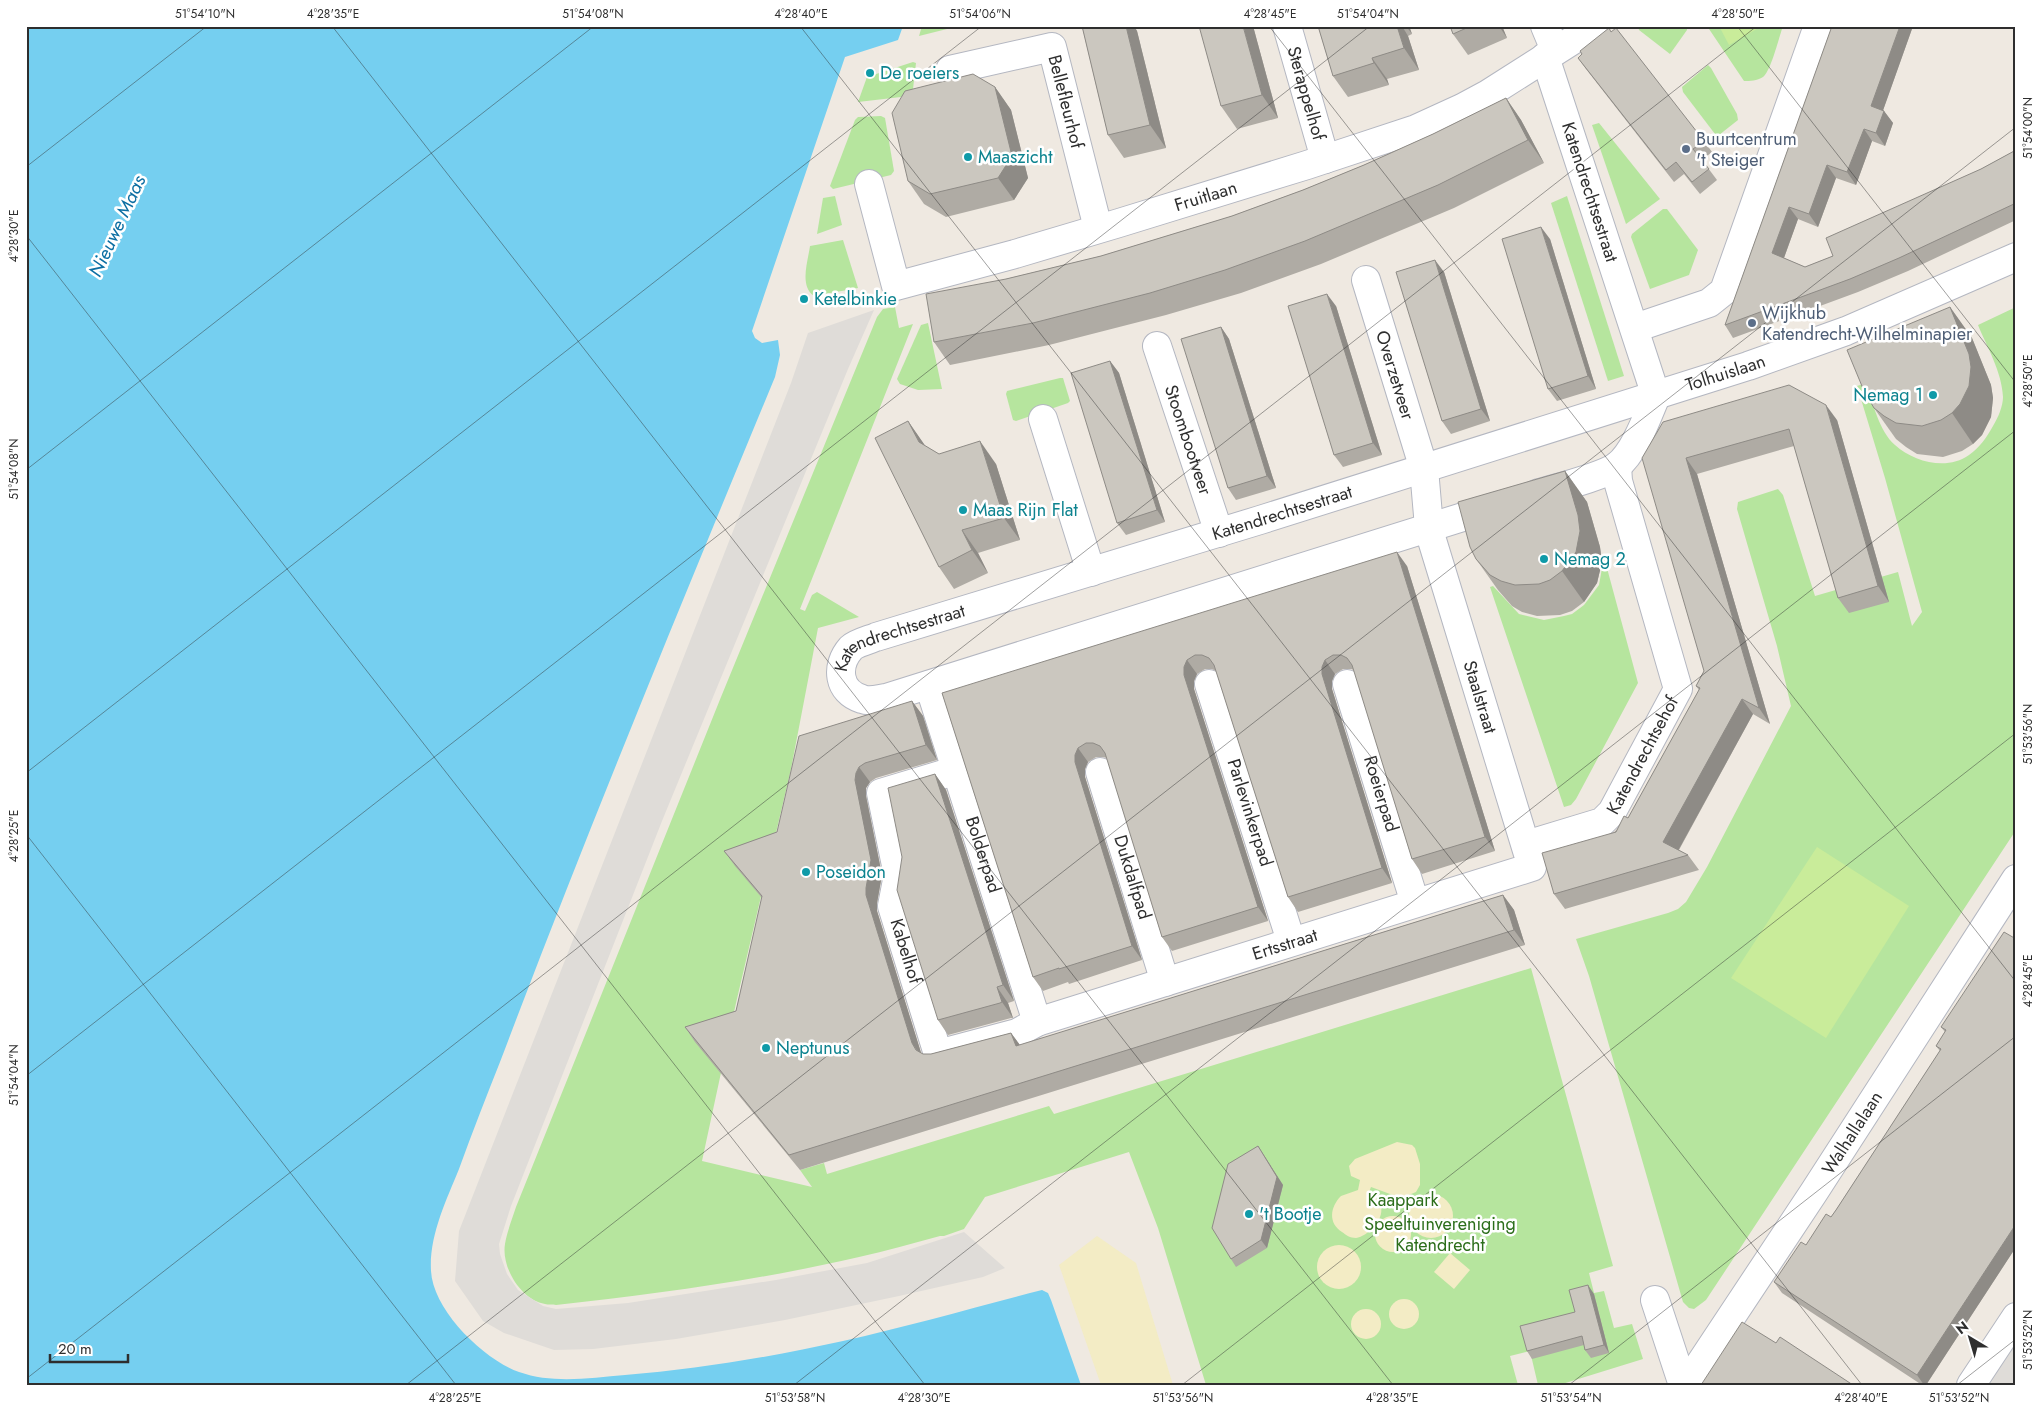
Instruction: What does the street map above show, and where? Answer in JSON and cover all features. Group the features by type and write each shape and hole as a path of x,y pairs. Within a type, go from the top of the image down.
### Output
{"street":[{"name":"Sterappelhof","path":"1287,26 1325,159"},
{"name":"Fruitlaan","path":"869,184 896,286 1015,254 1325,159 1416,129 1488,94 1548,44 1595,26"},
{"path":"1635,328 1709,303 1724,291 1818,26"},
{"name":"Katendrechtsestraat","path":"1548,44 1656,396 1219,533 876,637 852,647 840,668 841,678 847,688 864,700 886,698 1586,478 1617,466"},
{"name":"Bellefleurhof","path":"950,70 1052,47 1098,228"},
{"name":"Tolhuislaan","path":"1656,396 1846,331 2016,257"},
{"name":"Overzetveer","path":"1366,280 1424,469"},
{"name":"Stoombootveer","path":"1157,346 1219,533"},
{"path":"1617,466 1636,442 1656,396"},
{"path":"1611,410 1630,418 1638,430 1636,442"},
{"path":"1043,418 1091,572"},
{"name":"Katendrechtsehof","path":"1529,856 1602,822 1612,812 1678,689 1618,481 1617,466"},
{"path":"1424,469 1429,527"},
{"name":"Staalstraat","path":"1429,527 1529,856"},
{"name":"Parlevinkerpad","path":"1209,684 1291,941"},
{"name":"Roeierpad","path":"1347,684 1415,903"},
{"name":"Bolderpad","path":"930,685 1037,1022"},
{"name":"Kabelhof","path":"956,770 881,793 898,876 892,906 938,1054 1017,1033 1037,1022"},
{"name":"Dukdalfpad","path":"1100,772 1165,982"},
{"name":"Ertsstraat","path":"1037,1022 1415,903 1529,856"},
{"name":"Walhallalaan","path":"1684,1385 1819,1183 2016,879"},
{"path":"1655,1300 1684,1385"},
{"path":"1971,1385 2016,1317"}],"green space":[{"path":"922,26 959,26 919,36"},
{"path":"1638,26 1687,26 1687,30 1670,54 1639,30"},
{"path":"1707,26 1783,26 1766,74 1758,79 1744,81"},
{"path":"1719,26 1762,26 1729,45"},
{"path":"913,62 916,63 913,89 901,97 858,102 867,77"},
{"path":"1708,65 1737,114 1738,120 1719,135 1715,134 1683,92 1682,87"},
{"path":"881,116 885,118 894,171 891,175 833,189 830,186 855,120 858,117"},
{"path":"1599,123 1660,199 1626,224 1592,125"},
{"path":"835,196 842,225 817,234 823,198"},
{"path":"1567,196 1624,376 1608,381 1551,203"},
{"path":"1663,209 1667,209 1698,250 1689,275 1650,289 1631,237 1632,234"},
{"path":"843,240 858,288 814,296 809,292 806,280 806,266 810,246"},
{"name":"Kaappark","path":"895,307 899,328 913,324 800,609 805,611 812,595 817,592 859,617 818,628 791,769 736,1003 702,1161 812,1187 800,1170 824,1163 827,1174 1049,1106 1054,1114 1531,968 1613,1266 1589,1273 1594,1293 1604,1291 1614,1328 1632,1324 1643,1359 1559,1385 1538,1385 1530,1351 1510,1356 1518,1385 1206,1385 1158,1228 1129,1152 985,1197 964,1229 944,1236 879,1252 784,1273 709,1286 556,1305 536,1301 528,1296 514,1281 506,1263 505,1244 516,1207 721,697 877,317 883,309"},
{"path":"2016,307 2016,830 1706,1300 1694,1309 1689,1308 1683,1302 1589,976 1576,939 1668,913 1678,909 1686,902 1707,867 1791,706 1777,646 1737,509 1738,502 1778,489 1783,495 1815,596 1898,572 1912,626 1922,612 1857,386 1866,383 1877,416 1885,432 1889,439 1903,451 1921,460 1931,462 1951,463 1960,460 1973,452 1986,438 1995,423 2003,401 2000,378 1978,325"},
{"path":"928,323 942,389 918,390 900,384 897,379 921,325"},
{"path":"1063,378 1070,401 1068,403 1016,421 1013,420 1006,394 1007,391"},
{"path":"1604,557 1638,683 1576,799 1571,805 1564,807 1490,587 1493,586 1519,614 1544,620 1572,614 1584,605 1599,585"},
{"path":"1817,847 1909,906 1826,1038 1731,978"}],"sand":[{"path":"1397,1142 1412,1145 1415,1148 1420,1164 1420,1185 1416,1192 1401,1198 1371,1187 1369,1192 1378,1200 1381,1207 1378,1222 1361,1237 1348,1236 1337,1228 1332,1215 1337,1200 1341,1196 1358,1190 1360,1180 1351,1176 1349,1166 1355,1159"},
{"path":"1427,1194 1435,1194 1447,1200 1453,1216 1447,1232 1435,1238 1427,1238 1415,1232 1409,1220 1409,1212 1415,1200"},
{"path":"1393,1216 1405,1222 1411,1234 1405,1246 1393,1252 1381,1246 1375,1234 1381,1222"},
{"path":"1097,1236 1136,1263 1173,1385 1101,1385 1059,1265"},
{"path":"1335,1245 1343,1245 1355,1251 1361,1267 1355,1283 1343,1289 1335,1289 1323,1283 1317,1271 1317,1263 1323,1251"},
{"path":"1450,1253 1470,1270 1454,1289 1434,1272"},
{"path":"1404,1299 1410,1300 1418,1308 1418,1320 1410,1328 1404,1329 1398,1328 1390,1320 1389,1314 1390,1308 1398,1300"},
{"path":"1366,1309 1372,1310 1380,1318 1380,1330 1372,1338 1366,1339 1360,1338 1352,1330 1351,1324 1352,1318 1360,1310"}],"shaded area":[{"path":"874,310 662,821 511,1206 499,1244 500,1254 507,1274 518,1290 543,1306 556,1309 628,1303 776,1280 867,1263 964,1232 1005,1268 983,1277 785,1320 676,1339 593,1349 554,1350 504,1333 483,1321 455,1281 459,1231 791,383 808,333"},
{"path":"2016,1337 2016,1385 1985,1385"}],"water":[{"name":"Nieuwe Maas","path":"26,26 903,26 898,40 845,57 752,331 755,338 762,343 778,340 780,355 775,377 600,804 479,1115 436,1232 431,1258 431,1271 434,1286 450,1317 476,1345 505,1366 519,1372 532,1376 558,1379 680,1369 789,1352 893,1329 1042,1290 1048,1293 1051,1300 1081,1385 26,1385"}],"building":[{"path":"1082,26 1126,26 1150,125 1108,135"},
{"path":"1199,26 1243,26 1262,95 1221,106"},
{"path":"1318,26 1397,26 1404,48 1372,58 1374,63 1333,76"},
{"path":"1450,26 1471,26 1453,34"},
{"path":"1832,26 1900,26 1871,106 1884,111 1876,133 1864,129 1847,172 1827,165 1809,214 1789,207 1772,253 1805,267 1833,256 1826,238 1981,169 2016,150 2016,203 1850,279 1725,325"},
{"path":"1609,28 1611,32 1616,28 1704,141 1693,149 1709,169 1692,182 1676,162 1666,170 1578,58 1582,54 1580,51"},
{"name":"Maaszicht","path":"973,74 995,87 1012,156 998,178 930,194 908,181 892,113 905,91"},
{"path":"1506,98 1528,140 1438,185 1305,241 1225,270 1150,293 1033,323 934,342 926,294 1006,279 1101,256 1232,216 1364,165"},
{"path":"1541,227 1588,376 1548,389 1502,239"},
{"path":"1435,260 1481,409 1442,421 1396,272"},
{"path":"1327,294 1373,443 1334,455 1288,306"},
{"path":"1950,307 1969,354 1971,367 1969,386 1960,404 1952,413 1941,420 1922,426 1896,423 1874,408 1864,391 1847,350"},
{"path":"1221,327 1267,476 1228,488 1181,339"},
{"path":"1110,361 1157,510 1117,523 1071,373"},
{"path":"1789,385 1826,405 1878,586 1838,598 1789,429 1686,458 1759,708 1742,699 1663,842 1688,855 1554,894 1542,853 1616,832 1624,816 1628,818 1700,688 1696,686 1704,671 1642,458 1663,422"},
{"name":"Maas Rijn Flat","path":"908,421 919,442 939,454 980,441 1004,518 962,530 972,550 939,567 875,438"},
{"path":"1565,471 1578,515 1580,531 1576,552 1562,571 1550,580 1539,584 1515,585 1490,575 1476,559 1470,547 1458,502"},
{"path":"1397,552 1485,837 1412,859 1352,665 1347,658 1341,655 1333,655 1325,660 1322,674 1382,868 1288,897 1214,665 1209,658 1195,655 1187,660 1184,667 1184,675 1258,907 1162,937 1105,753 1100,746 1086,743 1078,748 1075,762 1132,946 1033,977 942,693"},
{"path":"912,701 926,745 865,763 859,767 855,780 871,860 866,895 912,1043 916,1050 923,1054 931,1054 1011,1033 1016,1046 1503,895 1514,930 789,1155 685,1027 736,1011 762,896 724,851 777,832 799,736"},
{"path":"935,774 1003,985 997,987 1002,1002 938,1020 897,890 902,857 888,788"},
{"path":"2004,932 2016,939 2016,1224 1917,1375 1774,1282 1801,1242 1806,1245 1826,1214 1831,1217 1836,1210 1941,1049 1936,1046 1946,1030 1941,1027"},
{"name":"'t Bootje","path":"1258,1146 1277,1177 1261,1240 1231,1259 1212,1228 1228,1164"},
{"path":"1588,1285 1604,1345 1585,1350 1582,1336 1527,1351 1520,1326 1575,1312 1569,1290"},
{"path":"1742,1322 1776,1343 1780,1337 1853,1385 1701,1385"}],"place":[{"name":"De roeiers","path":"870,73"},
{"name":"Buurtcentrum 't Steiger","path":"1686,149"},
{"name":"Maaszicht","path":"968,157"},
{"name":"Ketelbinkie","path":"804,299"},
{"name":"Wijkhub Katendrecht-Wilhelminapier","path":"1752,323"},
{"name":"Nemag 1","path":"1933,395"},
{"name":"Maas Rijn Flat","path":"963,510"},
{"name":"Nemag 2","path":"1544,559"},
{"name":"Poseidon","path":"806,872"},
{"name":"Neptunus","path":"766,1048"},
{"name":"'t Bootje","path":"1249,1214"}],"park label":[{"name":"Speeltuinvereniging Katendrecht","path":"1440,1234"}]}
